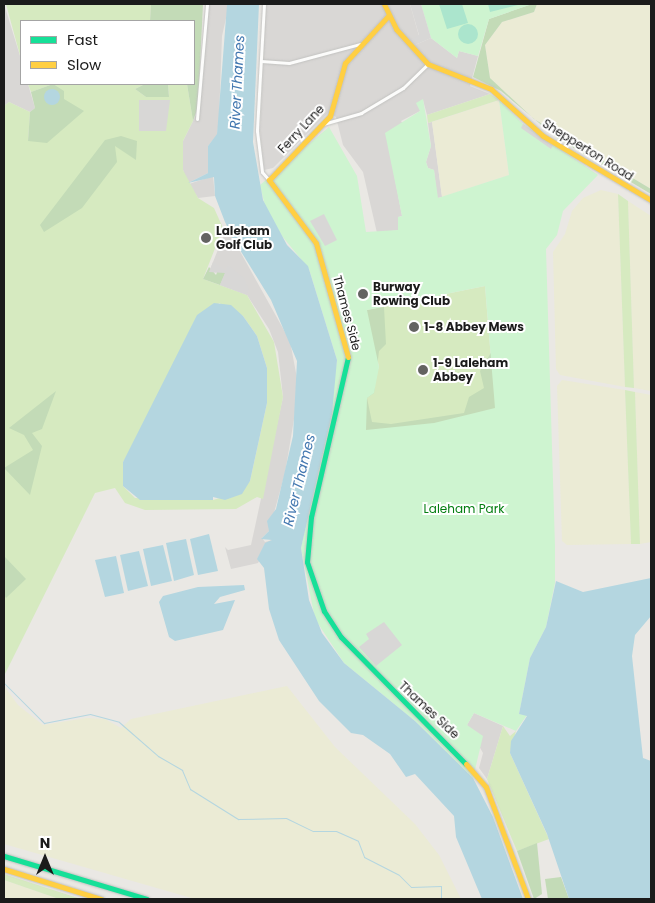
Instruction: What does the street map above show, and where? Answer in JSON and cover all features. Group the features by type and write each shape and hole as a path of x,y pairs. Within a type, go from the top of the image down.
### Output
{"main road":[{"name":"Shepperton Road","path":"384,4 388,16 428,64 491,89 543,136 651,200"},
{"name":"Ferry Lane","path":"269,180 322,124 333,108 342,71 360,44 388,16"},
{"name":"Thames Side","path":"269,180 316,243 348,351 347,381 307,540 308,562 320,599 332,624 356,655 440,732 479,776 494,804 528,899"},
{"path":"4,856 147,899"},
{"path":"4,869 101,899"}],"street":[{"path":"197,119 206,4"},
{"name":"Thames Side","path":"264,4 257,131 262,172 269,180"},
{"path":"262,61 289,63 360,44"},
{"path":"322,124 361,113 403,88 428,64"}],"shaded area":[{"path":"4,4 20,56 20,85 28,85 35,108 30,112 9,102 4,106"},
{"path":"207,4 229,5 222,36 219,119 217,135 208,146 208,173 188,183 183,170 183,141 200,107"},
{"path":"266,4 410,4 419,36 415,45 431,38 457,58 459,51 478,56 470,86 490,94 427,115 423,100 420,111 401,121 403,124 387,137 402,216 398,217 399,230 377,233 363,172 343,145 336,117 328,113 273,168 264,170 260,131"},
{"path":"410,4 421,4 431,38 415,45 410,40 419,35"},
{"path":"139,100 170,100 166,131 139,131"},
{"path":"432,122 442,197 437,198 434,170 428,168 426,162 431,146 428,123"},
{"path":"523,124 553,145 551,149 521,128"},
{"path":"213,176 215,196 198,198 189,184"},
{"path":"324,214 337,240 325,246 310,221"},
{"path":"227,227 232,236 235,233 232,237 290,341 299,389 285,473 269,531 262,538 265,542 272,540 258,563 231,569 225,547 228,550 251,545 283,397 278,352 269,329 247,295 220,285 224,273 209,272"},
{"path":"213,262 225,270 228,265 244,278 249,289 247,295 220,285 225,273 209,272"},
{"path":"384,622 402,645 376,666 359,647 369,639 366,634"},
{"path":"474,713 503,726 487,779 479,768 483,753 467,725"}],"green space":[{"path":"6,4 151,4 150,20 20,20 20,55"},
{"path":"151,4 203,4 198,107 193,121 187,85 195,85 195,20 150,20"},
{"path":"421,4 532,4 489,19 478,56 459,51 457,58 431,38"},
{"path":"439,4 462,4 468,23 447,29"},
{"path":"488,4 522,4 490,12"},
{"path":"537,4 651,4 651,189 534,119 490,78 485,45 502,22 534,12"},
{"path":"537,4 534,12 502,22 485,45 490,78 531,116 501,91 473,77 489,19"},
{"path":"468,24 475,27 478,34 475,41 468,44 461,41 458,34 461,27"},
{"path":"28,85 50,85 31,92"},
{"path":"54,85 143,85 135,89 146,97 169,97 168,85 187,85 193,121 183,141 183,170 198,198 214,208 223,228 203,279 247,295 274,342 283,397 263,499 257,497 236,509 145,510 125,503 115,488 95,493 4,676 4,106 9,102 30,112 28,141 64,99","holes":["219,303 243,316 257,336 267,368 267,403 250,481 240,492 213,500 135,498 123,486 123,462"]},
{"path":"55,85 64,91 64,99 84,111 47,143 28,141 30,112 35,108 31,92"},
{"path":"143,85 168,85 169,97 146,97 135,89"},
{"path":"490,94 499,100 428,123 427,115"},
{"name":"Laleham Park","path":"423,99 431,146 426,162 428,168 434,170 438,198 509,175 499,100 523,124 598,175 563,211 557,235 546,249 555,583 546,627 530,658 519,714 527,715 516,731 474,713 467,725 483,736 473,778 415,721 344,663 315,619 301,548 326,436 337,360 309,269 282,236 265,206 260,185 329,127 357,176 366,232 398,230 398,217 402,216 385,133 420,111 416,103","holes":["485,286 495,408 434,423 366,430 367,398 374,393 379,367 367,310"]},
{"path":"499,100 509,175 442,197 432,122"},
{"path":"535,120 651,189 651,194 557,138"},
{"path":"121,136 137,141 136,160 115,146 117,162 82,208 44,232 40,225 105,140"},
{"path":"601,190 618,194 625,387 560,375 556,369 553,252 565,234 572,211 583,198"},
{"path":"618,194 628,201 634,388 625,387"},
{"path":"628,201 651,216 651,391 634,388"},
{"path":"209,267 216,275 218,270 225,273 220,285 203,279"},
{"path":"485,286 495,408 434,423 365,430 367,398 379,367 367,310"},
{"path":"384,307 386,344 379,351 374,393 367,398 372,422 391,424 464,413 469,397 484,388 480,371 492,351 510,411 372,476 353,360 367,310"},
{"path":"562,380 625,390 631,544 567,545 562,541 557,386"},
{"path":"625,390 635,392 640,544 631,544"},
{"path":"56,391 42,429 32,433 42,446 30,495 4,468 33,450 24,435 9,428"},
{"path":"635,392 651,395 651,542 640,544"},
{"path":"4,556 26,579 6,598 4,595"},
{"path":"4,686 18,705 43,725 86,718 105,719 121,728 131,719 287,686 335,747 415,824 439,855 461,899 195,899 4,844"},
{"path":"503,726 510,736 516,731 510,753 549,839 517,851 487,779"},
{"path":"537,843 542,894 534,899 517,851"},
{"path":"4,874 81,899 59,899 4,880"},
{"path":"561,877 569,899 548,899 545,879"},
{"path":"4,880 59,899 4,899"}],"water":[{"name":"River Thames","path":"259,4 253,142 263,200 287,245 308,266 337,360 332,414 301,548 309,600 322,633 344,663 415,721 473,778 493,817 523,899 482,899 456,837 454,816 415,774 406,777 390,754 363,735 351,733 319,701 279,640 269,609 264,568 257,559 265,543 272,540 261,539 269,531 267,521 276,509 293,436 297,361 271,300 232,237 236,233 232,236 225,222 215,196 214,177 188,183 208,173 208,146 217,134 227,5"},
{"path":"49,89 55,89 60,94 58,103 49,105 44,100 44,94"},
{"path":"214,303 231,305 243,316 257,336 267,368 267,403 250,481 242,494 225,500 213,497 213,500 140,500 123,486 123,462 197,315"},
{"path":"209,534 218,571 198,575 190,539"},
{"path":"186,539 194,575 174,581 166,543"},
{"path":"163,545 172,581 151,586 143,549"},
{"path":"139,551 148,586 128,591 120,555"},
{"path":"116,556 124,593 105,597 95,560"},
{"path":"651,578 651,616 635,635 632,656 643,758 651,761 651,899 569,899 547,834 510,753 511,741 527,716 519,714 530,658 546,627 556,581 583,592"},
{"path":"244,585 245,590 220,597 214,604 235,600 223,630 175,641 169,637 159,602 163,596 198,587"}],"waterway":[{"path":"4,683 44,723 90,714 119,722 158,756 182,770 190,789 238,819 286,818 313,831 336,831 358,841 364,857 399,875 411,887 441,886 441,899"}],"traffic: fast":[{"path":"348,357 311,517 307,562 324,611 341,637 466,764"},
{"path":"4,856 147,899"}],"traffic: slow":[{"path":"384,4 396,29 428,64 491,89 543,136 651,200"},
{"path":"348,357 316,243 269,180 330,116 345,63 388,16"},
{"path":"466,764 486,787 528,899"},
{"path":"4,869 101,899"}],"place":[{"name":"Laleham Golf Club","path":"206,238"},
{"name":"Burway Rowing Club","path":"363,294"},
{"name":"1-8 Abbey Mews","path":"414,327"},
{"name":"1-9 Laleham Abbey","path":"423,370"}]}
